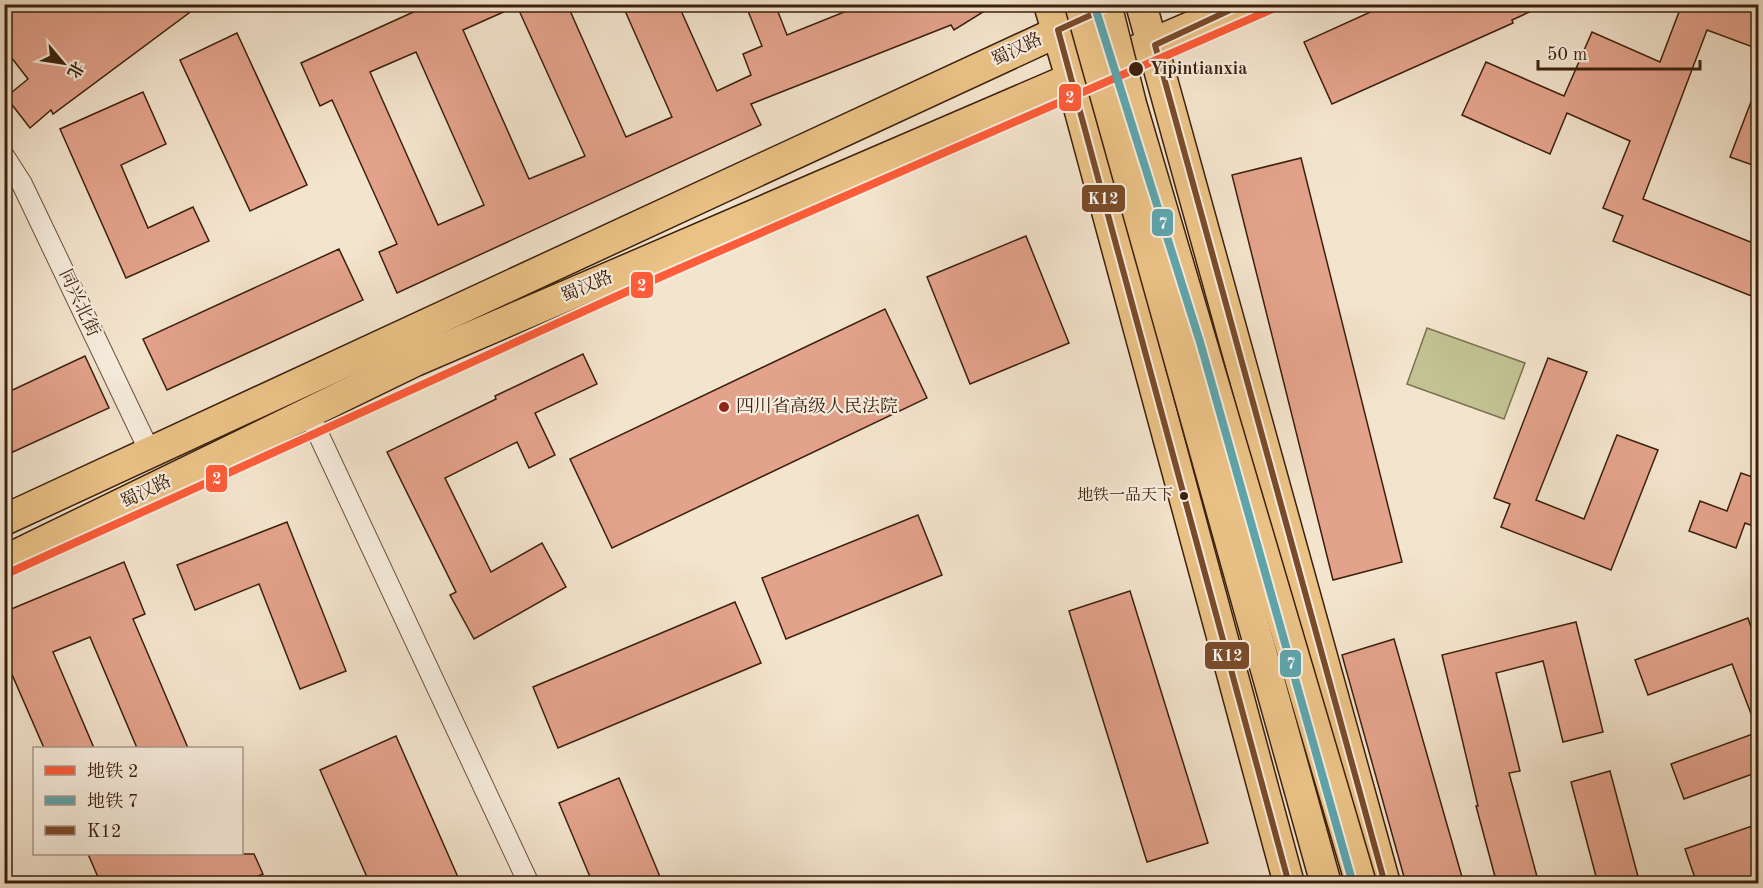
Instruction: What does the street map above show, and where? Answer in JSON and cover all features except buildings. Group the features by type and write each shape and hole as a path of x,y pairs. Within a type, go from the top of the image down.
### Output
{"main road":[{"path":"1080,4 1326,884"},
{"path":"1106,4 1131,104 1360,884"},
{"name":"蜀汉路","path":"4,520 898,107 1053,17 1116,4"},
{"path":"1141,4 1155,45 1385,884"},
{"name":"蜀汉路","path":"4,561 426,356 1071,78 1155,45 1244,4"},
{"path":"1053,17 1289,884"}],"street":[{"name":"同兴北街","path":"4,156 22,184 150,452"},
{"path":"308,412 529,884"}],"green space":[{"path":"1427,328 1525,363 1504,419 1407,384"}],"metro line":[{"name":"7","path":"1094,4 1200,342 1353,884"},
{"name":"2","path":"4,575 626,292 1284,4"}],"transit line":[{"name":"K12","path":"1115,4 1058,30 1289,884"},
{"name":"K12","path":"1243,4 1155,45 1385,884"}],"place":[{"name":"Yipintianxia","path":"1136,69"},
{"name":"四川省高级人民法院","path":"724,407"},
{"name":"地铁一品天下","path":"1184,496"}]}
